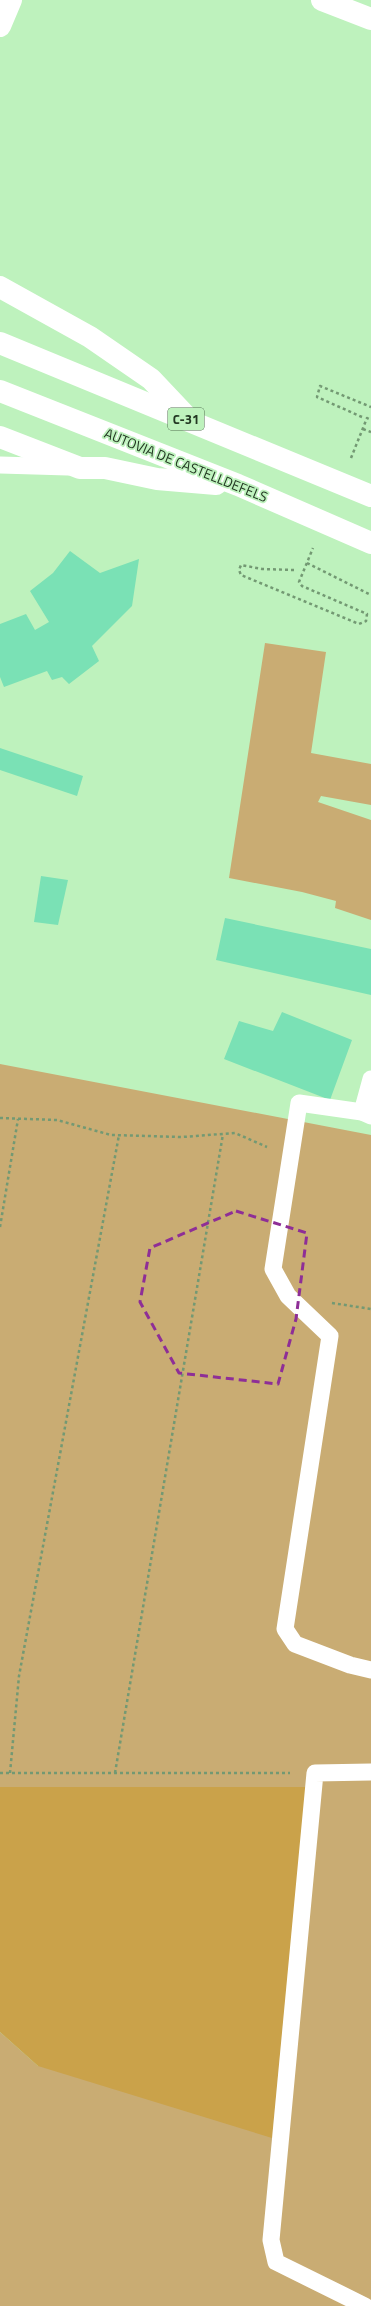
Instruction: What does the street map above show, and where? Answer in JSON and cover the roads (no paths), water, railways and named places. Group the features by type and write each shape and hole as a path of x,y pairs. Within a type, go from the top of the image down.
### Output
{"main road":[{"path":"0,26 11,0"},
{"path":"322,0 371,19"},
{"path":"0,287 90,337 151,379 192,422"},
{"name":"C-31","path":"0,342 371,496"},
{"name":"AUTOVIA DE CASTELLDEFELS","path":"0,391 238,485 371,543"},
{"path":"0,437 80,468 106,468 157,479 238,485"}],"lane":[{"path":"0,465 80,468"},
{"path":"371,1079 366,1114 299,1104 273,1269 288,1296 330,1336 285,1629 295,1644 350,1665 371,1670"},
{"path":"365,2306 276,2262 271,2240 315,1773 371,1772"}]}
